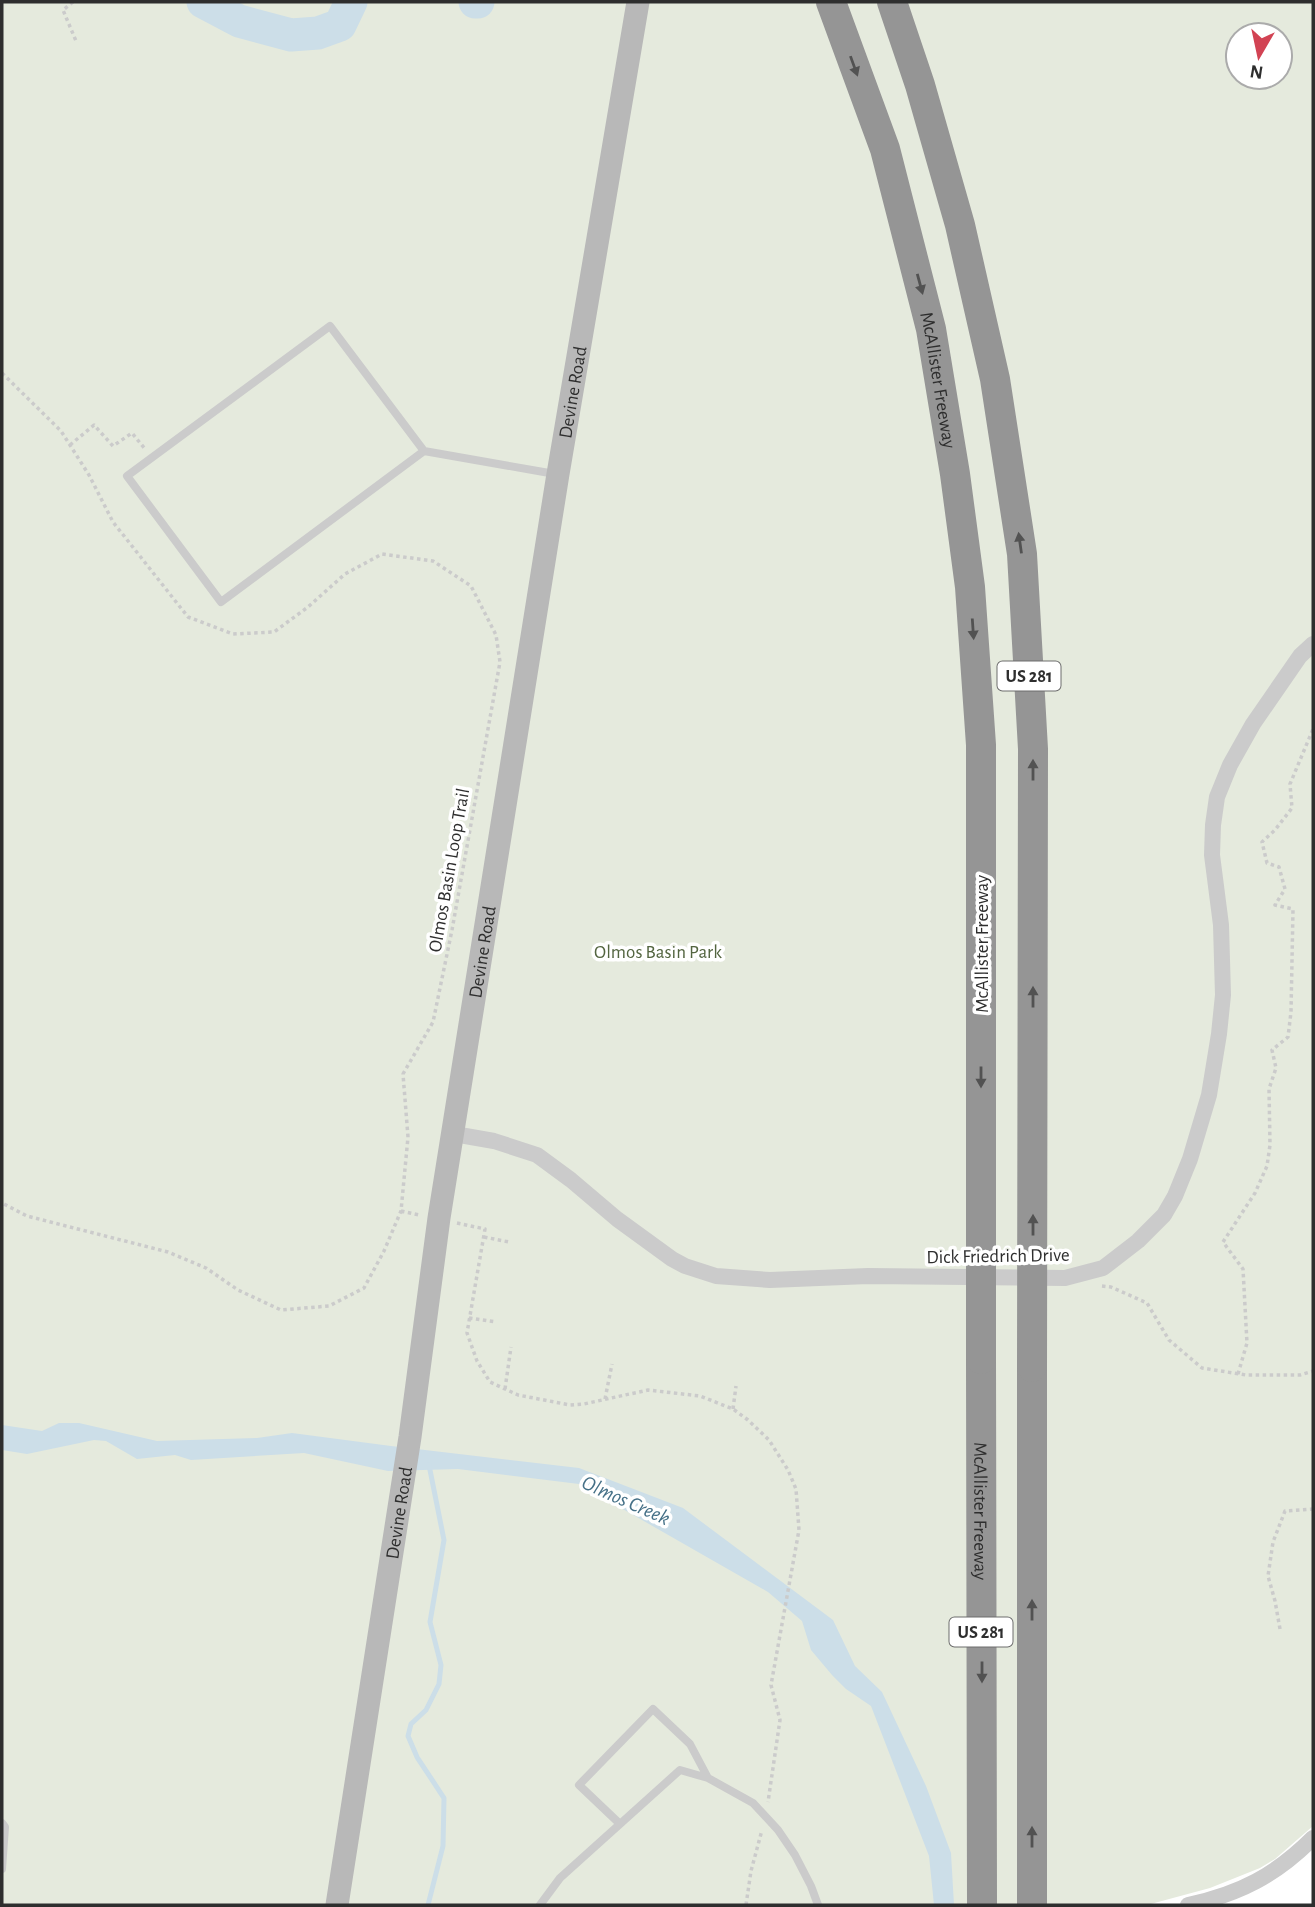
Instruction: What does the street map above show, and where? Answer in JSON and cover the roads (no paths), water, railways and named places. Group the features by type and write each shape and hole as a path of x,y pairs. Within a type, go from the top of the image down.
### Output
{"highway":[{"name":"McAllister Freeway","path":"831,2 885,149 931,329 970,587 981,746 982,1905"},
{"name":"US 281","path":"892,2 920,85 960,225 995,379 1021,554 1034,749 1032,1905"}],"street":[{"name":"Devine Road","path":"337,1905 410,1437 439,1218 558,474 638,2"},
{"name":"Dick Friedrich Drive","path":"454,1134 494,1141 537,1155 617,1219 672,1258 685,1266 716,1276 770,1280 868,1276 1065,1279 1103,1268 1138,1241 1164,1215 1190,1159 1209,1095 1223,995 1222,925 1212,855 1217,797 1230,765 1253,724 1300,656 1313,644"},
{"path":"1188,1905 1208,1901 1257,1883 1293,1858 1313,1838"}],"lane":[{"path":"424,451 221,602 127,476 330,326 424,451 558,474"},
{"path":"620,1824 579,1785 653,1709 690,1744 708,1778"},
{"path":"540,1905 560,1878 680,1770 708,1778 753,1803 778,1830 795,1855 818,1905"},
{"path":"2,1823 5,1827 2,1869"}],"water":[{"name":"Olmos Creek","path":"59,1423 79,1423 157,1441 257,1438 292,1433 579,1468 683,1508 833,1620 855,1666 882,1692 926,1786 951,1853 954,1905 934,1905 929,1856 871,1706 846,1689 811,1650 802,1621 768,1592 579,1484 458,1469 388,1471 304,1453 191,1460 175,1455 137,1459 106,1441 94,1440 27,1454 2,1450 2,1425 42,1431"}],"waterway":[{"path":"203,2 239,21 291,35 318,33 340,25 351,2"},
{"path":"428,1905 443,1846 444,1798 417,1757 408,1736 411,1724 426,1710 439,1684 441,1665 430,1622 444,1540 429,1465"}],"park label":[{"name":"Olmos Basin Park","path":"658,951"}]}
